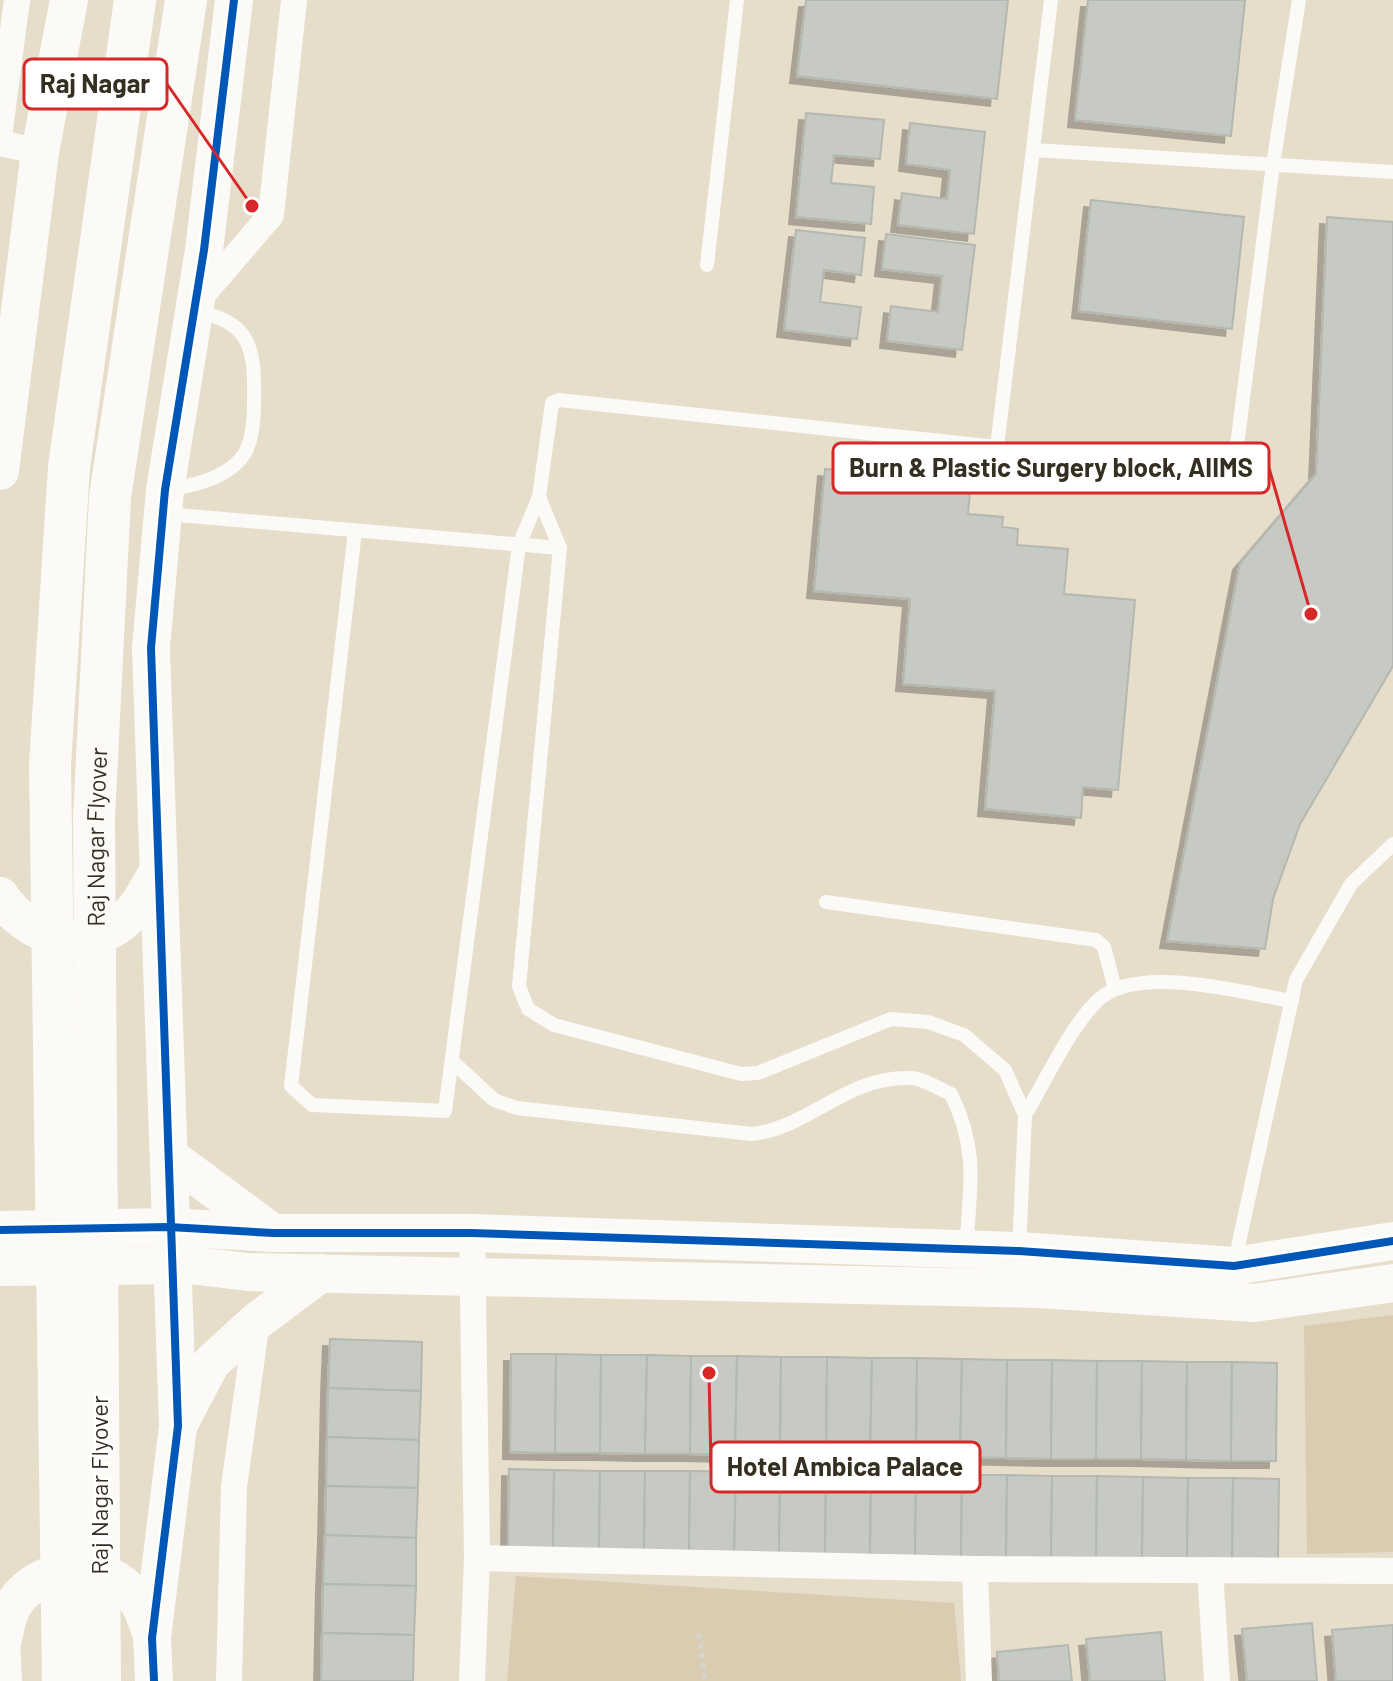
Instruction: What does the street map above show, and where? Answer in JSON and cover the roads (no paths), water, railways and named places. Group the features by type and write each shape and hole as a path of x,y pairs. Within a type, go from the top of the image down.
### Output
{"main road":[{"name":"Raj Nagar Flyover","path":"63,1681 50,765 69,467 135,0"},
{"name":"Raj Nagar Flyover","path":"100,1681 96,772 110,497 186,0"}],"street":[{"path":"0,130 17,0"},
{"path":"0,471 40,152 69,0"},
{"path":"154,1681 152,1638 178,1426 151,648 164,502 195,307 234,0"},
{"path":"195,307 271,215 294,0"},
{"path":"0,143 40,152"},
{"path":"0,896 13,915 31,929 54,938 81,937 119,924 136,908 157,873"},
{"path":"169,1156 273,1233"},
{"path":"0,1230 169,1227 273,1233 472,1233 1019,1251 1234,1266 1393,1241"},
{"path":"472,1233 477,1558 472,1681"},
{"path":"0,1267 171,1265 321,1273 1039,1289 1254,1303 1393,1283"},
{"path":"178,1426 211,1363 257,1321 321,1273"},
{"path":"229,1681 234,1487 257,1321"},
{"path":"477,1558 975,1569 1393,1571"},
{"path":"975,1569 979,1681"},
{"path":"3,1681 1,1631 10,1610 30,1586 60,1571 92,1570 121,1583 143,1607 152,1638"},
{"path":"1210,1570 1217,1681"}],"lane":[{"path":"707,265 737,0"},
{"path":"355,531 291,1086 312,1105 445,1111 519,545 539,497 550,407 559,400 997,447 1051,0"},
{"path":"1233,477 1273,164 1299,0"},
{"path":"1033,150 1393,172"},
{"path":"164,502 214,478 242,457 250,439 255,365 249,343 232,322 195,307"},
{"path":"539,497 560,548 519,986 528,1009 554,1025 741,1074 758,1073 891,1019 928,1022 964,1035 1005,1070 1025,1115 1019,1251"},
{"path":"164,502 355,531 560,548"},
{"path":"1234,1266 1296,980 1351,884 1393,844"},
{"path":"826,902 1096,940 1104,947 1115,989"},
{"path":"1025,1115 1086,1014 1100,998 1115,989 1130,983 1160,982 1292,1001"},
{"path":"452,1061 494,1100 517,1108 752,1134 787,1126 852,1088 912,1077 951,1094 966,1124 972,1153 966,1250"}],"place":[{"name":"Raj Nagar","path":"252,206"},
{"name":"Burn & Plastic Surgery block, AIIMS","path":"1311,614"},
{"name":"Hotel Ambica Palace","path":"709,1373"}]}
